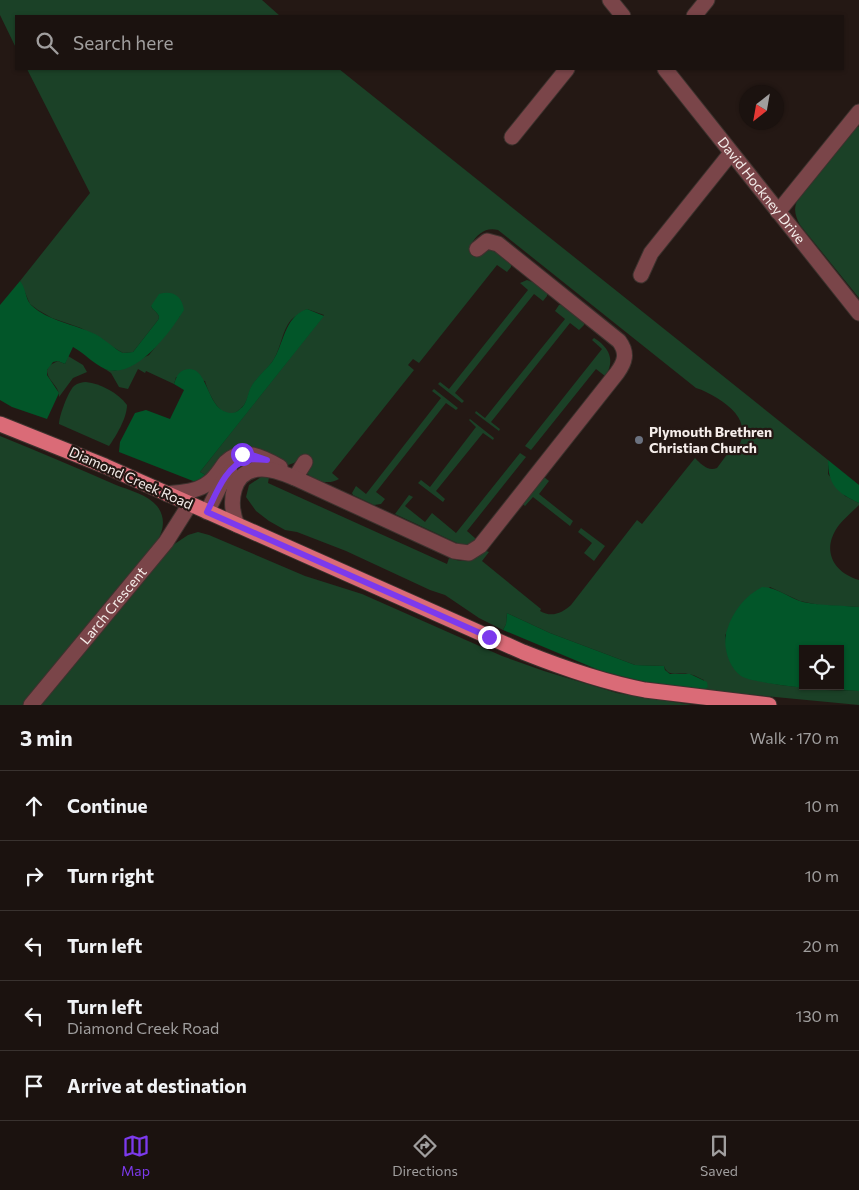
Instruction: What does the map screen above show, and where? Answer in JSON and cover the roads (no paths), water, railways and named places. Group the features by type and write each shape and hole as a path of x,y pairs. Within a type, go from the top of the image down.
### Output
{"main road":[{"name":"Diamond Creek Road","path":"0,424 44,440 524,652 580,674 645,690 769,705"}],"street":[{"path":"695,15 707,0"},
{"path":"512,137 566,70"},
{"name":"David Hockney Drive","path":"665,70 859,313"},
{"path":"778,212 859,112"},
{"path":"641,275 650,253 731,153"},
{"path":"237,525 233,512 232,495 234,487 244,475 260,469 279,472 295,478 454,551 468,552 480,546 616,373 624,360 625,354 624,348 619,341 498,244 487,241 477,249"},
{"path":"167,494 203,487 212,480 227,462 236,456 249,454 267,460 295,478"},
{"path":"207,512 221,484 234,467 249,459 267,460"},
{"path":"295,478 305,462"},
{"name":"Larch Crescent","path":"31,705 166,542 190,504"}],"place":[{"name":"Plymouth Brethren Christian Church","path":"639,440"}]}
